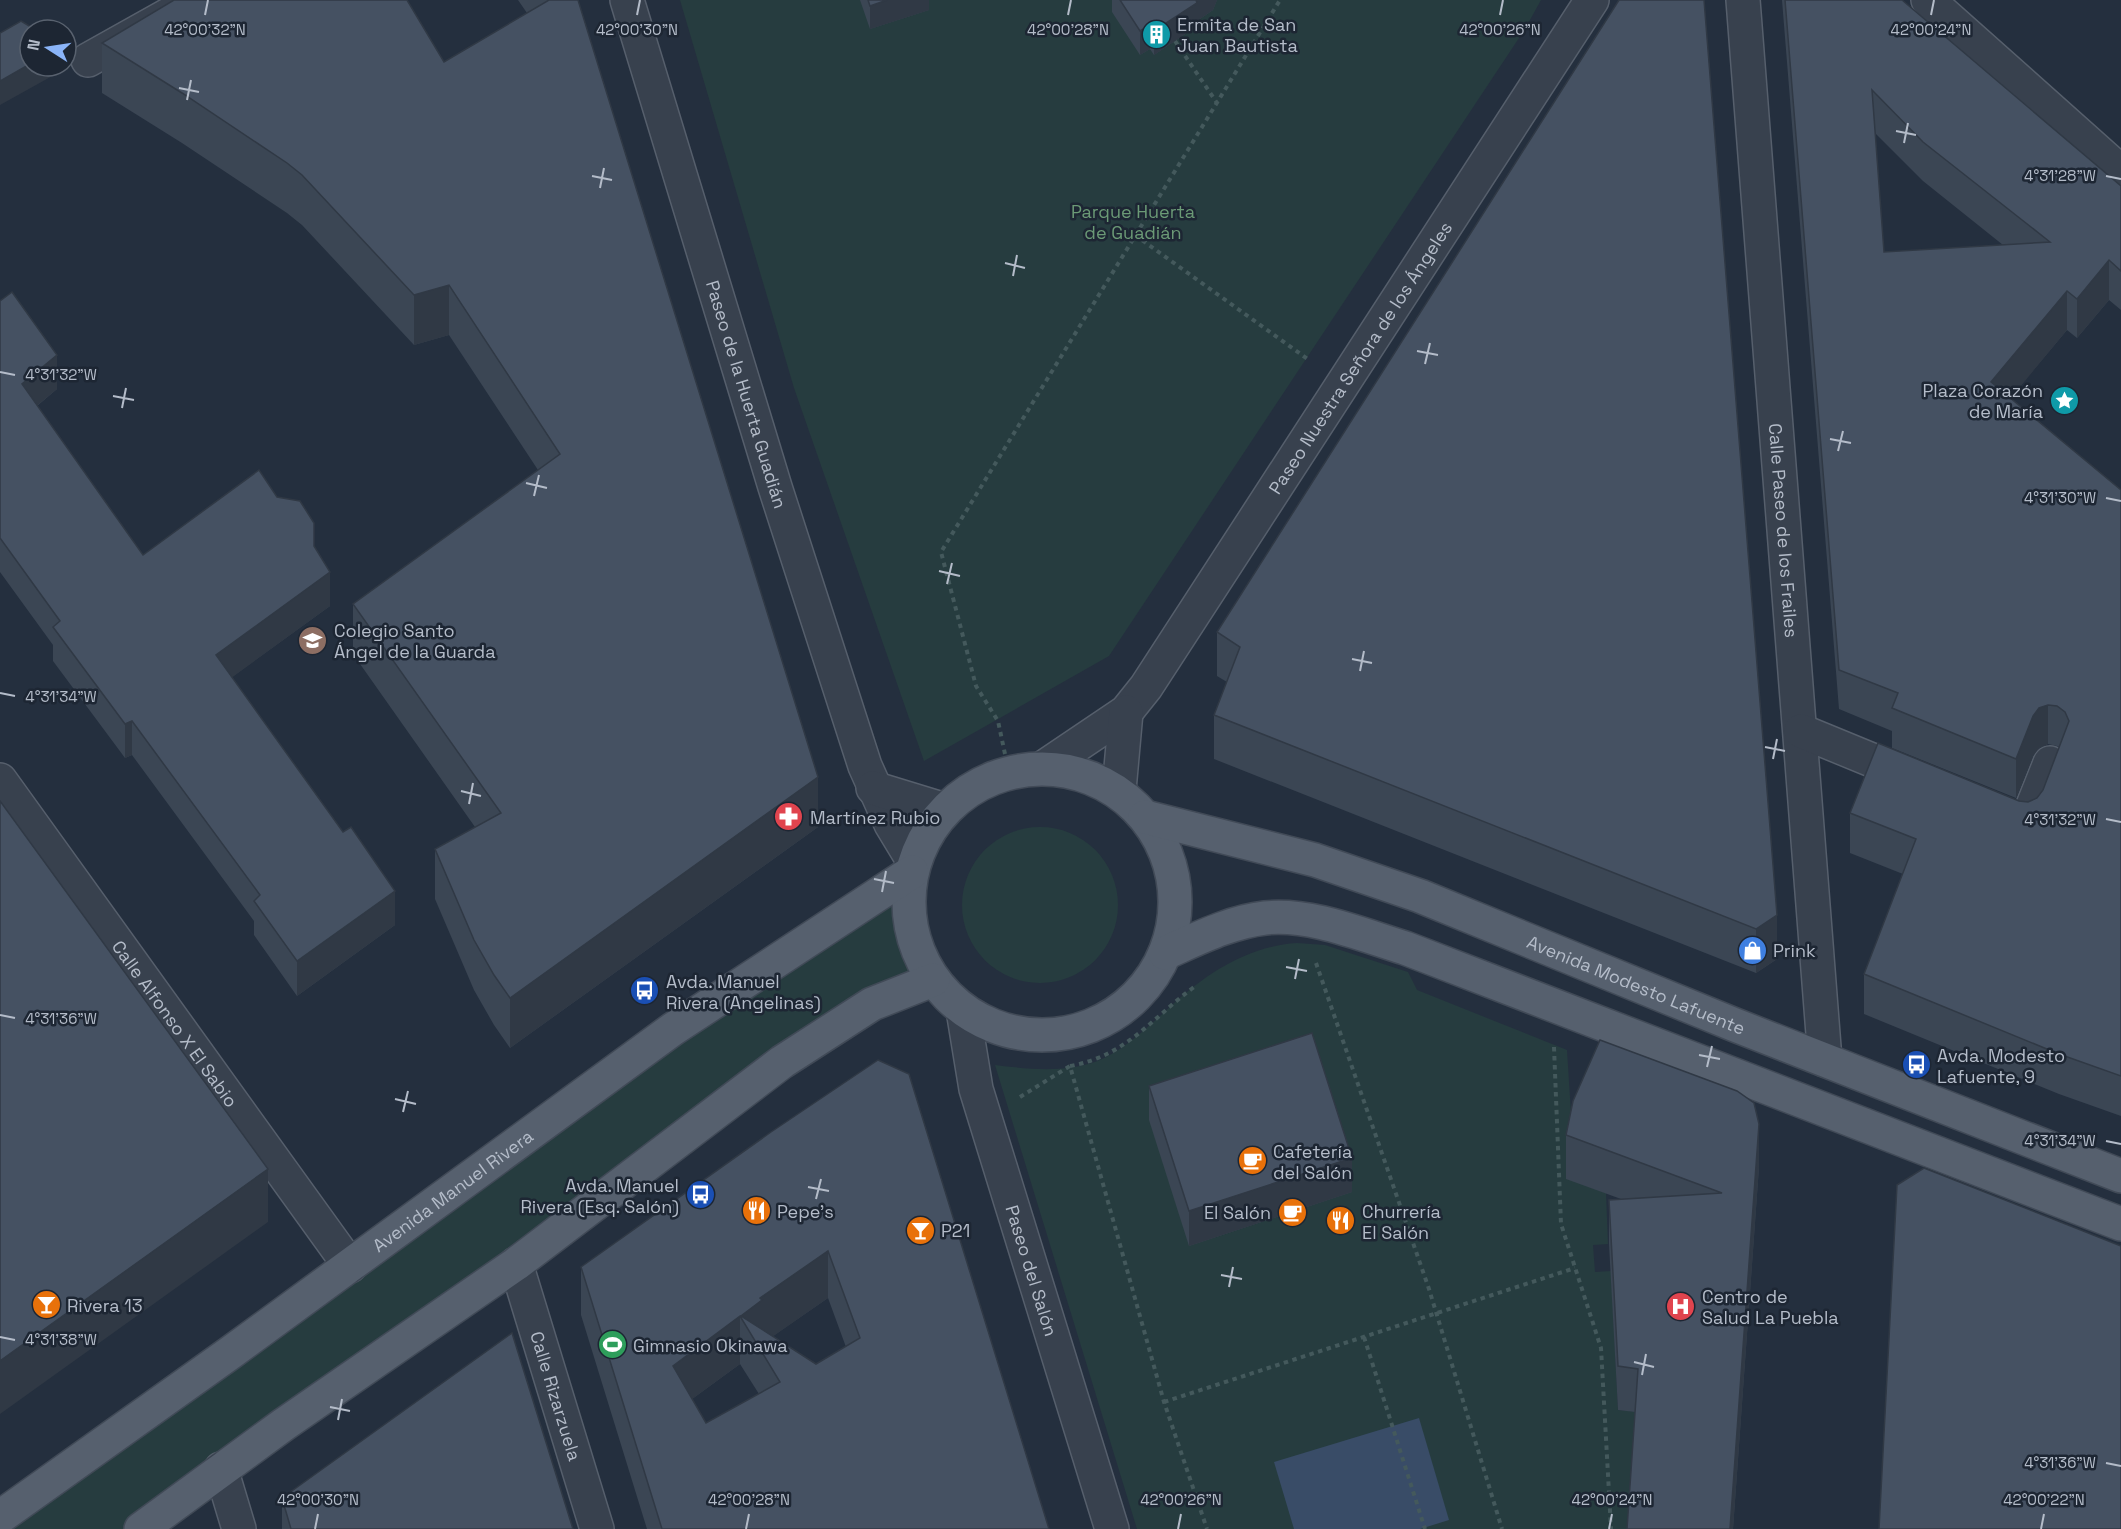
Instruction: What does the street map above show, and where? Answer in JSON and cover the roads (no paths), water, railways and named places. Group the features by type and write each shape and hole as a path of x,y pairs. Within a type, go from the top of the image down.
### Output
{"main road":[{"path":"1043,768 1085,774 1119,790 1145,817 1164,848 1174,882 1174,918 1165,952 1145,987 1115,1014 1078,1031 1038,1036 998,1029 963,1010 933,980 919,955 911,928 909,900 913,867 924,835 945,810 975,786 1009,772 1043,768"},
{"name":"Avenida Modesto Lafuente","path":"1145,817 1315,860 1420,896 1825,1060 2121,1176"},
{"name":"Avenida Manuel Rivera","path":"0,1517 350,1266 673,1029 913,867"},
{"path":"1165,952 1231,925 1267,917 1305,920 1405,948 2121,1224"},
{"path":"141,1529 220,1469 516,1264 782,1062 872,1004 933,980"}],"street":[{"path":"88,60 195,0"},
{"name":"Paseo de la Huerta Guadián","path":"627,0 775,487 873,788 913,867"},
{"name":"Paseo Nuestra Señora de los Ángeles","path":"1043,768 1126,712 1146,687 1592,0"},
{"name":"Calle Paseo de los Frailes","path":"1743,0 1825,1060"},
{"path":"1928,0 2121,172"},
{"path":"1119,790 1126,712"},
{"path":"1801,731 1940,788"},
{"path":"1983,805 2026,823 2050,763"},
{"name":"Calle Alfonso X El Sabio","path":"0,780 350,1266"},
{"path":"873,788 945,810"},
{"name":"Paseo del Salón","path":"963,1010 976,1089 1112,1529"},
{"name":"Calle Rizarzuela","path":"516,1264 597,1529"},
{"path":"220,1469 239,1529"}],"water":[{"path":"1419,1418 1449,1520 1420,1529 1294,1529 1274,1462"}],"place":[{"name":"Ermita de San Juan Bautista","path":"1156,34"},
{"name":"Plaza Corazón de María","path":"2064,400"},
{"name":"Colegio Santo Ángel de la Guarda","path":"313,640"},
{"name":"Martínez Rubio","path":"789,817"},
{"name":"Prink","path":"1752,950"},
{"name":"Avda. Manuel Rivera (Angelinas)","path":"645,991"},
{"name":"Avda. Modesto Lafuente, 9","path":"1916,1065"},
{"name":"Cafetería del Salón","path":"1252,1161"},
{"name":"Avda. Manuel Rivera (Esq. Salón)","path":"700,1195"},
{"name":"Pepe's","path":"756,1211"},
{"name":"El Salón","path":"1292,1212"},
{"name":"Churrería El Salón","path":"1341,1221"},
{"name":"P21","path":"920,1230"},
{"name":"Rivera 13","path":"46,1305"},
{"name":"Centro de Salud La Puebla","path":"1681,1306"},
{"name":"Gimnasio Okinawa","path":"612,1345"}],"park label":[{"name":"Parque Huerta de Guadián","path":"1133,221"}]}
